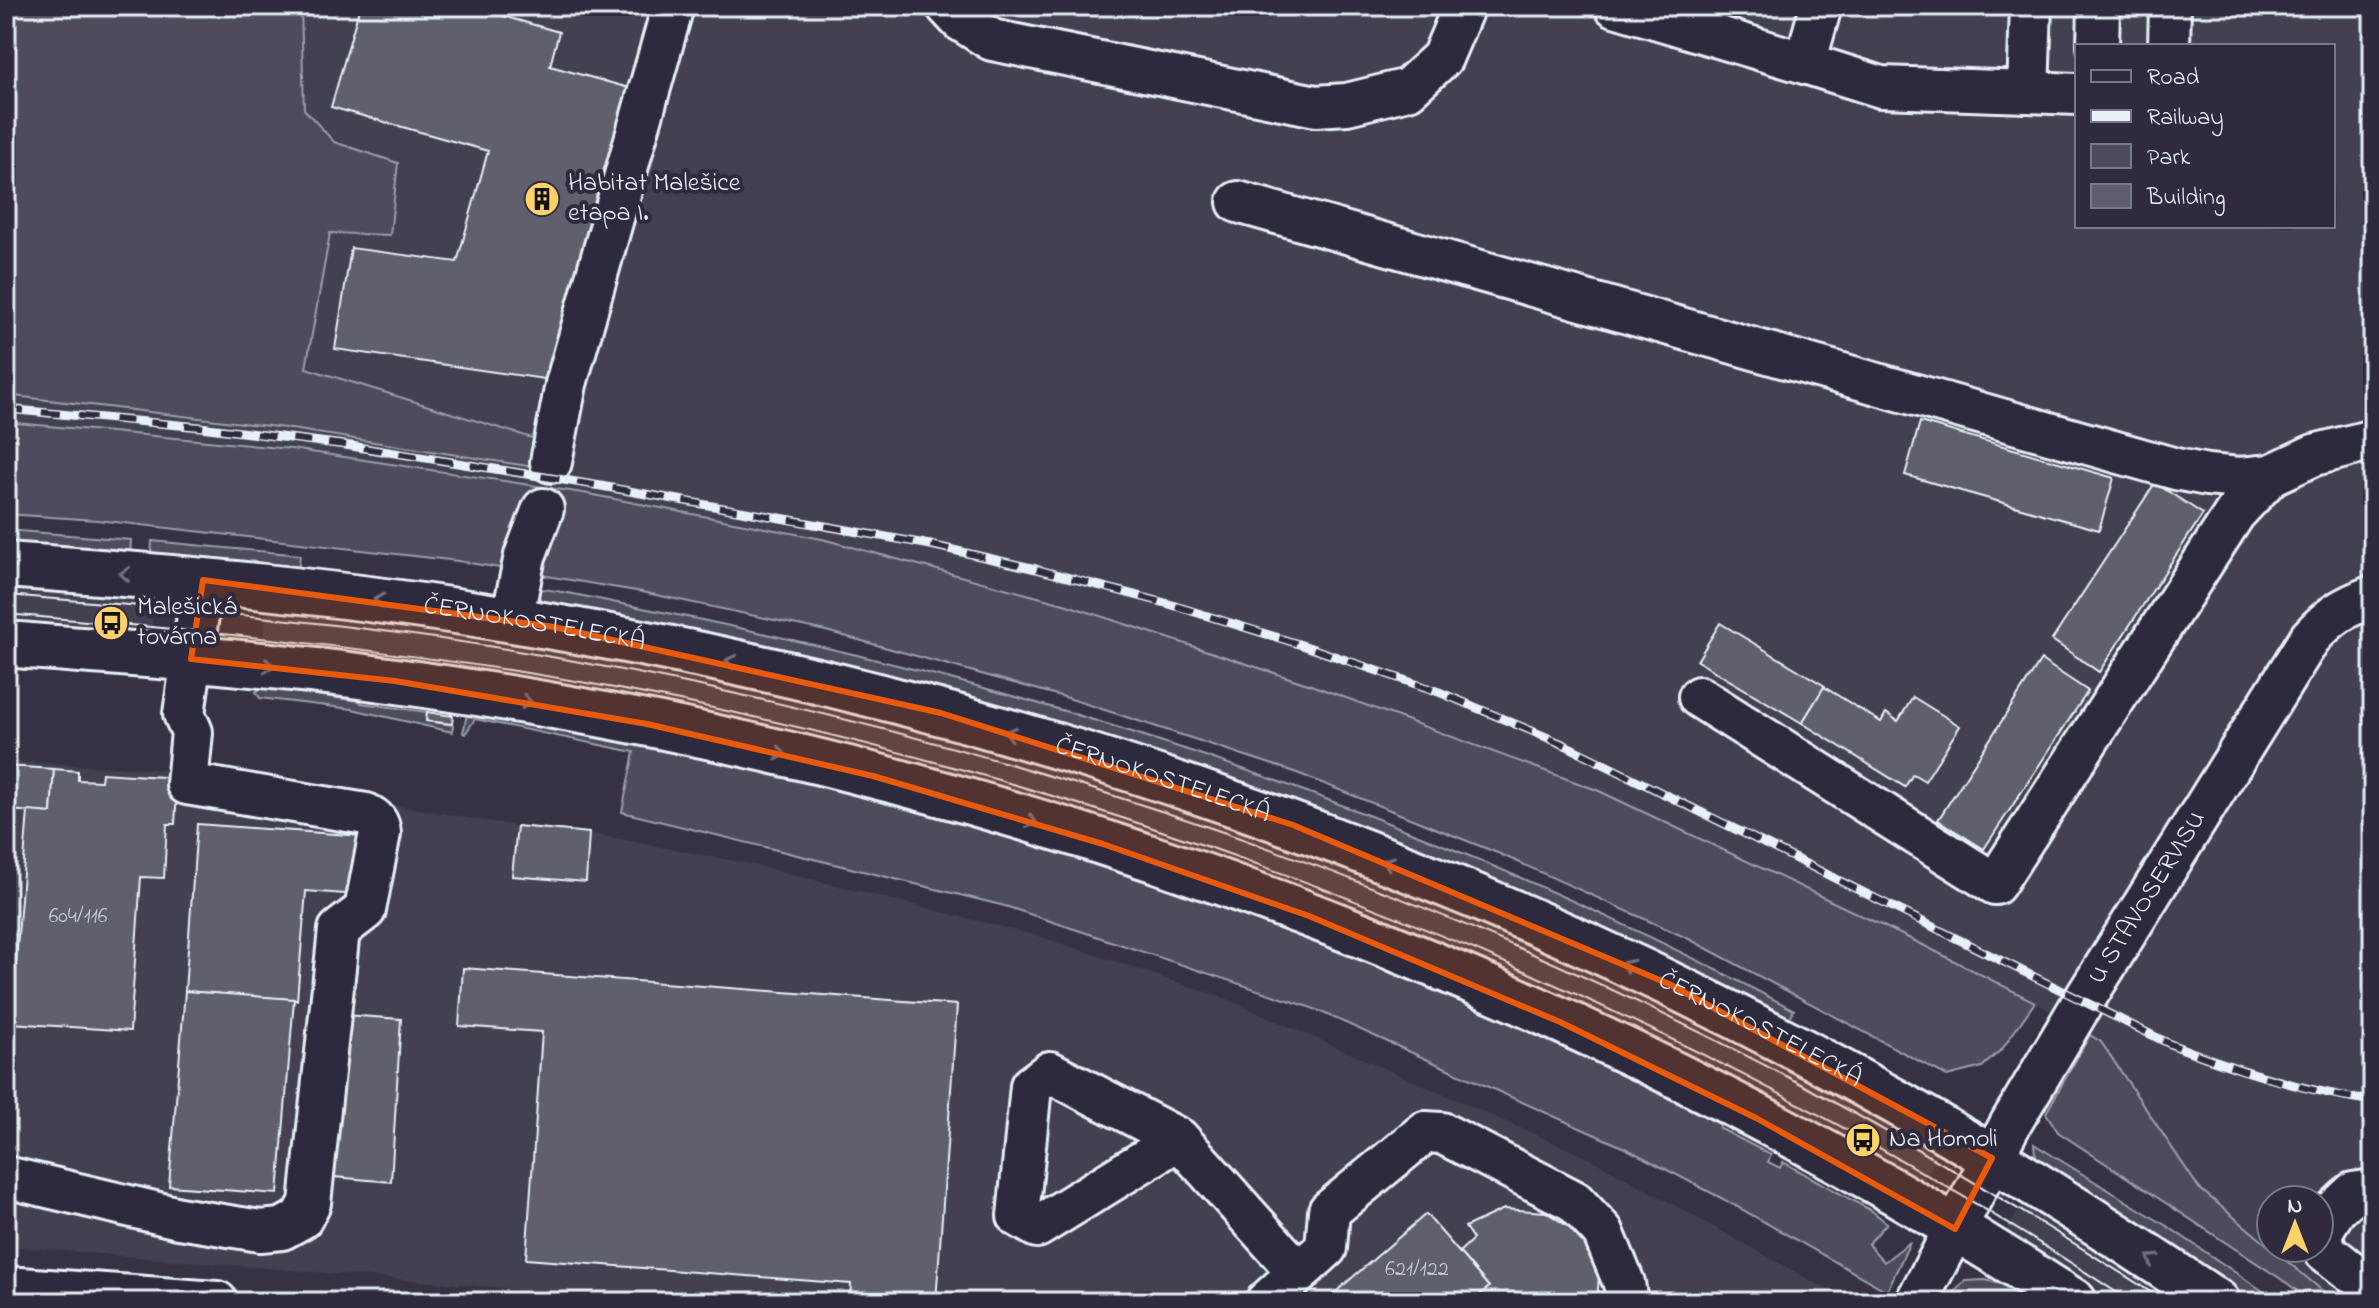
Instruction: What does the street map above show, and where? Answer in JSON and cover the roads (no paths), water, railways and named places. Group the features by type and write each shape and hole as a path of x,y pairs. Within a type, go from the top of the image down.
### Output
{"main road":[{"name":"ČERNOKOSTELECKÁ","path":"6,565 203,580 340,595 512,619 712,657 869,694 1065,749 1234,804 1385,860 1605,955 1772,1036 1936,1124 2117,1235 2217,1302"},
{"path":"6,644 286,668 548,705 660,727 873,776 1103,844 1309,916 1457,976 1652,1065 1899,1195 2056,1294"}],"street":[{"path":"551,462 566,384 673,6"},
{"path":"947,6 960,20 992,40 1316,106 1347,104 1408,89 1442,58 1464,6"},
{"path":"1615,6 1881,87 2075,94"},
{"path":"1805,63 1821,6"},
{"path":"2028,92 2031,6"},
{"path":"2098,44 2099,6"},
{"path":"2169,44 2170,6"},
{"path":"1238,202 2176,469 2240,478 2271,475 2314,455 2373,440"},
{"path":"1699,697 1995,884 2235,513 2271,475"},
{"path":"512,619 525,556 543,509"},
{"path":"6,1177 179,1218 260,1231 282,1229 302,1218 310,1203 339,930 365,910 380,833 379,824 366,814 187,784 192,732 184,714 203,580"},
{"name":"U STAVOSERVISU","path":"1916,1302 1992,1158 2083,1002 2310,638 2330,616 2373,596"},
{"path":"1266,1302 1326,1248 1329,1211 1425,1132 1442,1133 1574,1201 1603,1232 1624,1283 1627,1302"},
{"path":"1179,1139 1299,1273"},
{"path":"2373,1190 2353,1193 2335,1210 2322,1231 2325,1251 2349,1270 2373,1283"},
{"path":"6,1287 217,1302"}],"tram line":[{"path":"6,595 192,610 377,630 500,648 669,679 837,717 1003,762 1167,813 1329,871 1489,935 1645,1006 1799,1083 1893,1135 2166,1302"},
{"path":"6,614 305,643 454,662 603,686 804,729 1005,782 1203,845 1398,918 1589,1000 1776,1092 1957,1193 2131,1302"}],"railway":[{"path":"6,409 200,427 345,445 601,486 931,545 1169,604 1439,692 1565,745 2170,1044 2270,1078 2321,1092 2373,1101"}],"place":[{"name":"Habitat Malešice etapa I.","path":"542,199"},
{"name":"Malešická továrna","path":"111,623"},
{"name":"Na Homoli","path":"1863,1140"}]}
